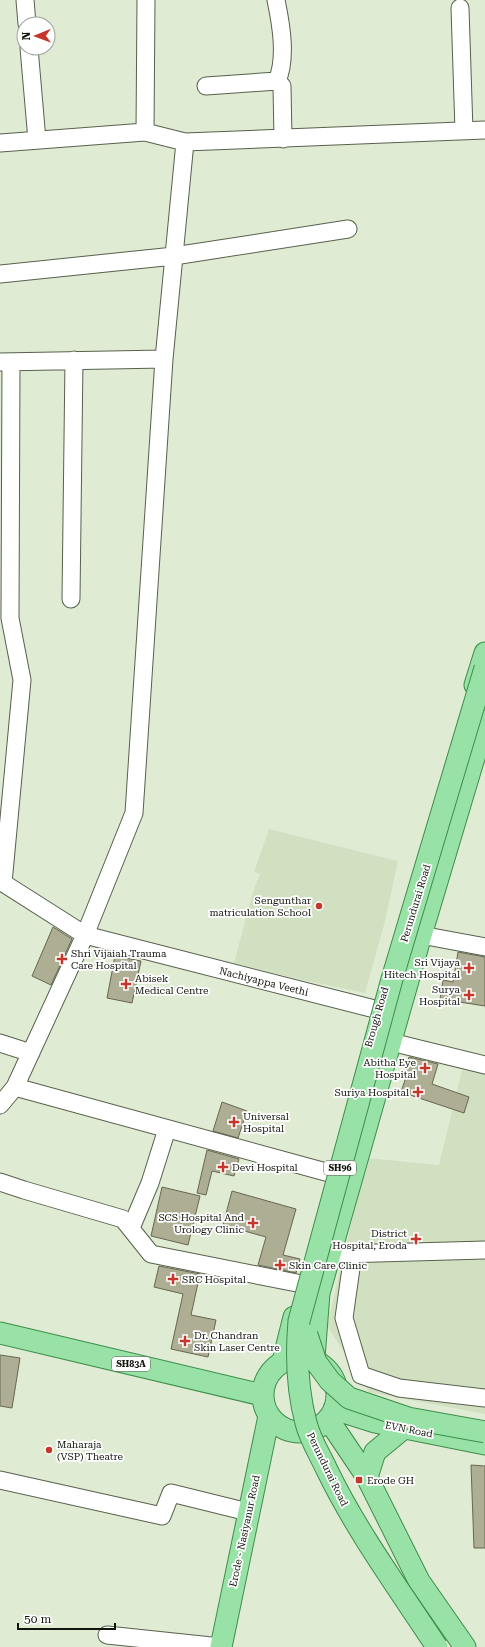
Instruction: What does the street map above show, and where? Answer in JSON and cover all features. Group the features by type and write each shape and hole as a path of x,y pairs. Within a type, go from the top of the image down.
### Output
{"main road":[{"name":"Brough Road","path":"284,1361 302,1284 378,1010 485,653"},
{"name":"Perundurai Road","path":"437,1647 341,1499 313,1441 306,1424 299,1388 297,1361 298,1339 299,1321 392,979 485,668"},
{"name":"Perundurai Road","path":"448,1647 379,1543 328,1458 313,1420 305,1375 307,1335 311,1309 326,1252 444,827 485,699"},
{"name":"Brough Road","path":"314,1359 319,1293 421,935 485,721"},
{"name":"SH83A","path":"0,1333 262,1395"},
{"path":"307,1335 316,1362 330,1381 349,1398 408,1418 485,1432"},
{"path":"296,1357 314,1359 330,1372 335,1384 337,1396 331,1414 320,1427 304,1432 286,1430 276,1424 268,1416 262,1395 266,1379 273,1368 284,1361 296,1357"},
{"path":"331,1414 367,1477 419,1581 465,1647"},
{"name":"EVN Road","path":"331,1414 485,1444"},
{"name":"Erode - Nasiyanur Road","path":"221,1647 268,1416"},
{"path":"367,1477 375,1452 404,1428"},
{"path":"304,1432 327,1487 389,1588 428,1647"}],"street":[{"path":"25,0 26,16"},
{"path":"145,132 146,0"},
{"path":"276,0 281,25 282,63 282,70 277,81"},
{"path":"460,8 464,131"},
{"path":"30,56 37,140"},
{"path":"206,86 277,81 282,86 283,139"},
{"path":"0,143 145,132 185,142 485,130"},
{"path":"0,1105 15,1087 31,1053 85,935 134,813 164,359 185,142"},
{"path":"0,274 174,256 348,229"},
{"path":"1,882 22,680 10,618 5,362 164,359"},
{"path":"71,599 74,360"},
{"name":"Nachiyappa Veethi","path":"1,882 85,935 398,1015"},
{"path":"421,935 485,947"},
{"path":"390,1042 485,1065"},
{"path":"0,1043 31,1053"},
{"path":"15,1087 333,1174"},
{"path":"131,1228 150,1183 167,1129"},
{"path":"0,1182 123,1219 151,1254 302,1284"},
{"path":"330,1254 485,1250"},
{"path":"353,1254 344,1318 361,1375 399,1388 485,1398"},
{"path":"0,1480 162,1516 172,1494 248,1512"},
{"path":"107,1635 221,1647"}],"shaded area":[{"name":"Sengunthar matriculation School","path":"269,829 398,861 385,921 365,993 294,978 234,963 253,892 260,874 254,872"},
{"name":"District Hospital, Eroda","path":"462,1070 485,1074 485,1414 369,1392 328,1327 367,1158 439,1165"}],"building":[{"path":"53,927 72,939 51,985 32,976"},
{"path":"458,952 485,957 485,1006 440,999 443,980 453,982"},
{"path":"115,956 141,961 132,1003 107,998"},
{"path":"409,1057 438,1064 432,1084 469,1097 464,1113 401,1092 407,1074 404,1073"},
{"path":"222,1102 247,1111 238,1138 213,1131"},
{"path":"207,1150 239,1159 234,1176 212,1171 206,1195 197,1193"},
{"path":"162,1187 200,1196 188,1245 151,1236"},
{"path":"232,1191 296,1209 283,1255 300,1259 296,1273 258,1265 266,1237 223,1225"},
{"path":"159,1266 200,1274 191,1315 216,1320 208,1357 171,1349 183,1294 154,1287"},
{"path":"0,1355 20,1358 12,1408 0,1406"},
{"path":"471,1465 485,1466 485,1548 474,1548"}],"place":[{"name":"Sengunthar matriculation School","path":"319,906"},
{"name":"Shri Vijaiah Trauma Care Hospital","path":"62,959"},
{"name":"Sri Vijaya Hitech Hospital","path":"469,968"},
{"name":"Abisek Medical Centre","path":"126,984"},
{"name":"Surya Hospital","path":"469,995"},
{"name":"Abitha Eye Hospital","path":"425,1068"},
{"name":"Suriya Hospital","path":"418,1092"},
{"name":"Universal Hospital","path":"234,1122"},
{"name":"Devi Hospital","path":"223,1167"},
{"name":"SCS Hospital And Urology Clinic","path":"253,1223"},
{"name":"District Hospital, Eroda","path":"416,1239"},
{"name":"Skin Care Clinic","path":"280,1265"},
{"name":"SRC Hospital","path":"173,1279"},
{"name":"Dr. Chandran Skin Laser Centre","path":"185,1341"},
{"name":"Maharaja (VSP) Theatre","path":"49,1450"},
{"name":"Erode GH","path":"359,1480"}]}
